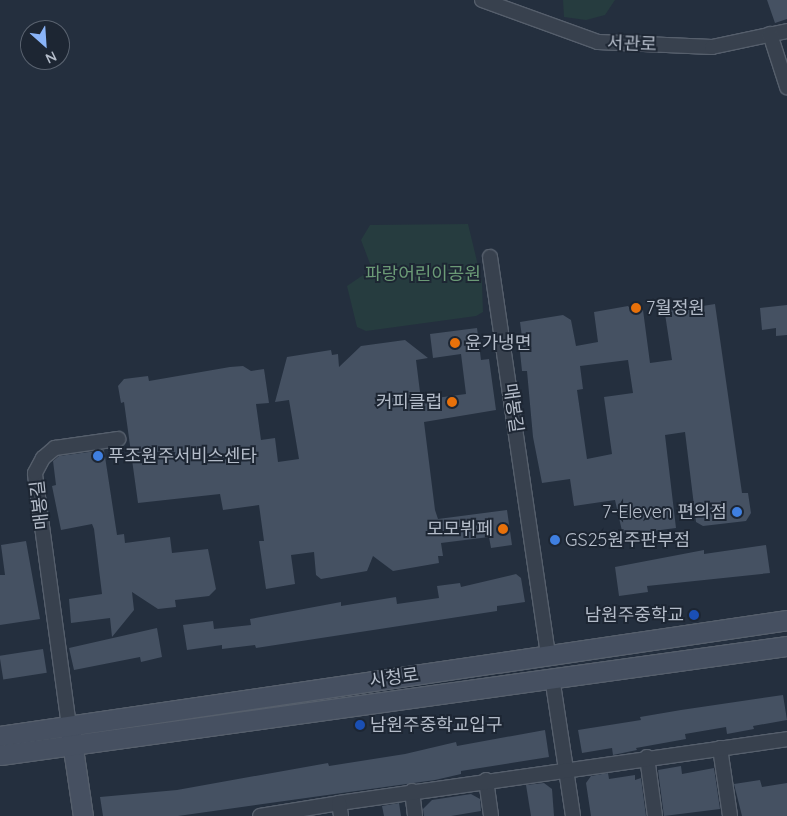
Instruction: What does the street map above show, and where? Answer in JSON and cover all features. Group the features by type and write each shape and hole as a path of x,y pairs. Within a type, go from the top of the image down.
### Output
{"street":[{"name":"서관로","path":"482,0 598,42 712,47 787,31"},
{"path":"770,34 787,87"},
{"name":"매봉길","path":"490,257 548,655"},
{"name":"매봉길","path":"69,726 35,474 49,451 56,448 118,438"},
{"name":"시청로","path":"0,736 787,620"},
{"name":"시청로","path":"0,755 552,677 787,646"},
{"path":"548,655 573,816"},
{"path":"69,726 82,816"},
{"path":"260,816 340,810 412,791 787,739"},
{"path":"720,748 730,816"},
{"path":"647,757 655,816"},
{"path":"486,780 491,816"},
{"path":"412,791 415,816"}],"green space":[{"path":"563,0 615,0 605,15 586,20 564,17"},
{"name":"파랑어린이공원","path":"468,224 482,282 483,312 476,316 366,331 357,327 347,286 372,269 361,240 370,225"}],"building":[{"path":"767,0 787,0 787,19 775,23"},
{"path":"690,304 690,308 715,304 742,493 748,493 751,513 746,521 703,526 696,522 685,432 665,435 676,528 645,532 646,537 631,539 622,531 615,500 574,506 570,479 542,483 533,437 527,371 522,371 520,352 524,352 520,322 563,315 571,320 576,346 598,342 594,312 628,306 633,312 643,310 650,363 672,360 665,314 670,307","holes":["628,360 633,393 604,397 612,454 587,459 577,390 583,389 580,366"]},
{"path":"787,305 787,335 776,336 776,328 762,330 760,308"},
{"path":"477,328 481,360 489,359 496,410 424,422 435,510 438,519 507,510 512,545 491,548 489,537 441,543 443,556 438,556 439,563 393,571 373,556 367,571 321,579 316,575 314,552 291,555 295,584 266,589 259,541 264,541 259,505 223,510 220,494 138,503 124,402 121,403 118,386 124,379 148,376 149,381 243,366 251,371 264,369 269,403 256,404 261,440 275,438 278,462 299,459 289,400 275,402 287,357 331,350 332,355 338,354 339,367 361,346 405,340 428,358 416,360 421,400 466,394 461,354 433,358 430,334"},
{"path":"104,450 117,535 124,534 125,543 170,537 172,553 208,549 216,589 209,596 175,600 176,607 158,609 132,592 134,610 112,637 110,618 71,623 69,599 102,594 94,529 92,524 61,530 52,486 56,485 53,461 59,456"},
{"path":"26,541 40,619 0,625 0,575 5,575 1,545"},
{"path":"766,545 770,573 647,586 648,592 619,596 615,567 704,550 704,554"},
{"path":"516,574 521,578 525,602 497,606 497,611 256,648 255,645 222,649 222,645 187,650 183,625 213,621 214,629 251,625 250,619 341,602 341,606 396,597 397,604 439,598 437,586 460,583 461,587"},
{"path":"157,628 162,657 141,662 140,657 74,670 69,648"},
{"path":"43,649 47,673 3,680 0,656"},
{"path":"783,695 787,720 753,726 754,729 727,734 726,727 685,734 686,739 636,748 637,750 613,755 612,748 582,753 578,730 641,720 640,717 681,710"},
{"path":"545,730 549,757 461,771 461,774 435,780 178,816 103,816 100,797 177,790 328,763 329,766 405,754 456,742 457,746"},
{"path":"681,766 682,774 714,768 720,809 664,816 658,770"},
{"path":"608,773 609,779 635,775 635,780 641,778 646,816 591,816 586,783 591,776"},
{"path":"760,780 762,787 787,783 787,816 742,816 734,784"},
{"path":"544,783 552,789 554,816 531,816 526,785"},
{"path":"471,794 480,799 481,811 451,816 424,816 423,809 432,800"},
{"path":"399,803 401,816 384,816 382,806"}],"place":[{"name":"7월정원","path":"636,308"},
{"name":"윤가냉면","path":"455,343"},
{"name":"커피클럽","path":"452,402"},
{"name":"푸조원주서비스센타","path":"98,456"},
{"name":"7-Eleven 편의점","path":"737,512"},
{"name":"모모뷔페","path":"503,529"},
{"name":"GS25원주판부점","path":"555,540"},
{"name":"남원주중학교","path":"694,615"},
{"name":"남원주중학교입구","path":"360,725"}]}
